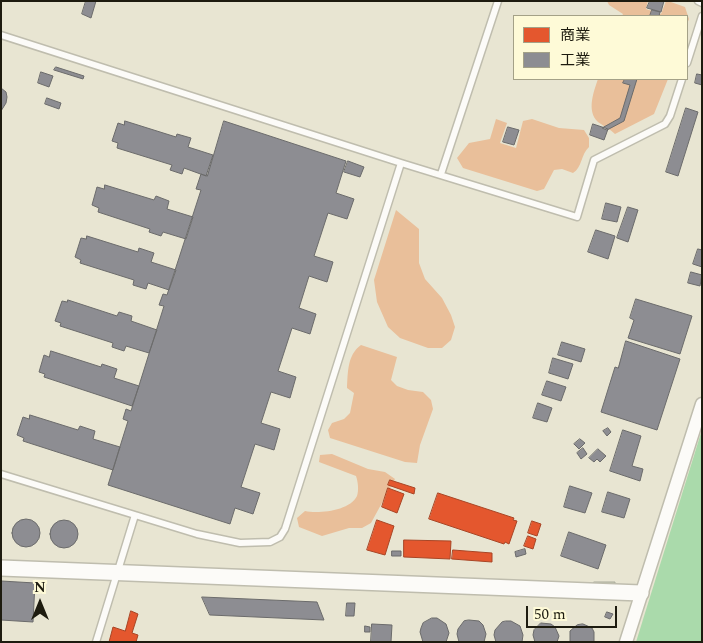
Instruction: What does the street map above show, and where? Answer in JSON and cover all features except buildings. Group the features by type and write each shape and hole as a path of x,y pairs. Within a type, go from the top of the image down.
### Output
{"street":[{"path":"626,642 702,404"},
{"path":"1,568 641,593"}],"lane":[{"path":"441,174 498,1"},
{"path":"698,1 702,2"},
{"path":"688,60 702,16"},
{"path":"1,35 401,163 577,216 594,160 665,124 670,116 682,80"},
{"path":"1,474 197,534 240,543 270,542 280,537 285,529 401,163"},
{"path":"96,642 135,514"}],"shaded area":[{"path":"607,1 648,1 646,9 661,14 666,1 668,1 685,7 688,15 622,15 609,5"},
{"path":"598,80 668,80 654,114 615,134 594,117 592,101"},
{"path":"496,119 507,123 500,143 516,148 523,121 532,119 559,128 584,130 589,138 589,147 584,153 576,171 573,173 562,169 554,170 544,189 537,191 463,168 457,158 469,143 490,139"},
{"path":"396,210 419,229 419,263 425,279 442,298 455,327 451,340 442,348 428,348 400,338 388,327 377,302 374,280"},
{"path":"361,345 397,357 391,380 397,386 423,392 431,400 433,409 420,445 417,463 405,462 330,438 328,430 332,423 344,419 350,413 354,393 347,388 348,370 353,354"},
{"path":"701,433 702,642 636,642"},
{"path":"332,454 368,469 385,472 395,479 371,523 362,528 349,528 322,536 299,527 297,518 305,511 325,512 348,505 357,496 358,491 356,476 319,462 320,455"}]}
